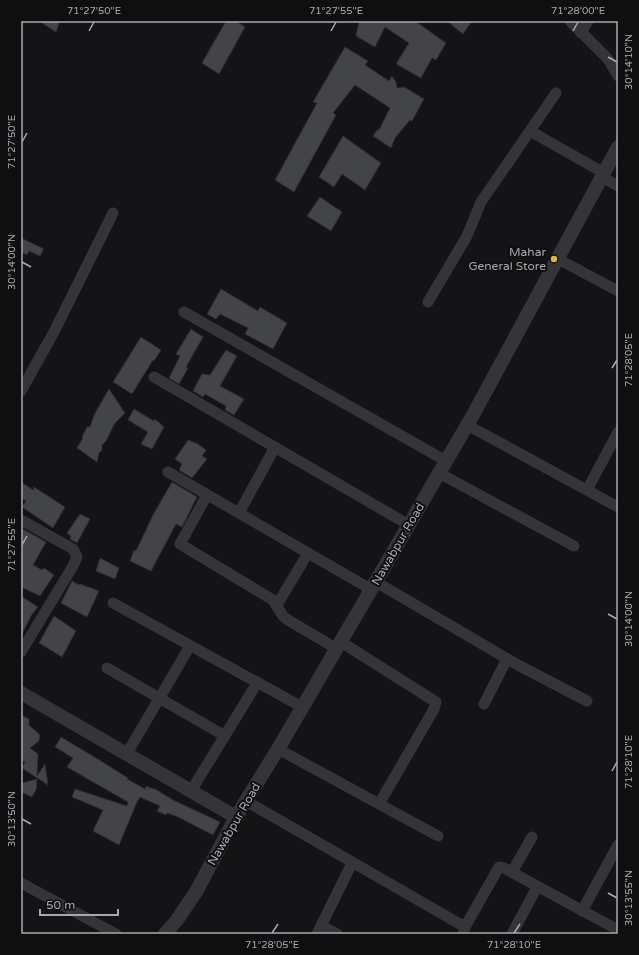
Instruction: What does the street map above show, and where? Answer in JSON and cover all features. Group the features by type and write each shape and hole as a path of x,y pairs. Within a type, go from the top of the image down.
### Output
{"street":[{"path":"570,21 608,59 618,76"},
{"path":"581,33 588,21"},
{"path":"428,302 467,236 481,202 556,93"},
{"path":"530,131 603,175 618,186"},
{"name":"Nawabpur Road","path":"165,934 177,920 196,892 236,817 278,749 439,474 618,147"},
{"path":"21,391 56,330 113,213"},
{"path":"558,259 618,291"},
{"path":"184,312 446,461"},
{"path":"154,377 409,525"},
{"path":"467,425 618,506"},
{"path":"587,490 618,432"},
{"path":"239,513 275,447"},
{"path":"168,472 308,553 374,586 587,700"},
{"path":"439,474 574,546"},
{"path":"207,495 180,544 273,600 278,605 283,616 288,620 339,645 436,702 434,709 378,804"},
{"path":"21,520 72,549 77,557 21,652"},
{"path":"278,605 308,553"},
{"path":"113,603 302,707"},
{"path":"126,755 190,646"},
{"path":"484,704 508,659"},
{"path":"107,668 225,736"},
{"path":"191,791 257,683"},
{"path":"21,693 126,755 236,817"},
{"path":"278,749 438,836"},
{"path":"246,801 464,931 499,867 512,872 618,930"},
{"path":"512,872 532,837"},
{"path":"582,911 618,845"},
{"path":"337,934 319,930 352,863"},
{"path":"21,883 116,934"},
{"path":"512,934 537,887"}],"building":[{"path":"39,21 60,21 56,32"},
{"path":"226,21 236,21 245,27 219,74 202,63"},
{"path":"359,21 415,21 446,43 436,60 432,58 421,78 396,64 409,43 385,27 375,47 356,36"},
{"path":"447,21 472,21 463,34"},
{"path":"345,47 368,61 365,65 389,81 392,76 396,82 397,88 404,87 424,99 412,121 410,120 395,138 391,148 373,136 377,130 379,130 390,108 355,85 333,113 336,115 294,192 275,180 317,103 313,102"},
{"path":"343,136 381,163 365,190 342,174 334,187 319,177"},
{"path":"320,197 342,212 331,231 307,216"},
{"path":"21,238 44,249 40,256 29,251 27,255 21,252"},
{"path":"221,289 258,311 260,307 287,323 273,349 245,334 248,328 220,314 216,319 207,314"},
{"path":"191,329 203,337 186,367 188,368 179,384 169,378 180,356 176,354"},
{"path":"141,337 161,350 132,394 113,382"},
{"path":"226,350 237,356 220,386 244,399 234,415 225,410 226,406 205,394 203,397 193,391 202,374 210,375"},
{"path":"109,389 125,413 115,423 106,441 102,445 102,450 99,453 97,462 77,448 87,427 90,427 95,413"},
{"path":"134,409 154,421 155,419 164,427 152,449 141,444 148,432 128,420"},
{"path":"188,440 198,444 206,450 202,456 207,459 192,478 179,470 182,464 175,459"},
{"path":"21,482 33,490 34,487 65,507 53,528 22,507 26,501 21,498"},
{"path":"172,482 197,497 182,527 176,524 151,571 130,561 134,550 136,551 153,515"},
{"path":"80,514 90,519 77,543 70,539 71,536 67,533"},
{"path":"21,528 46,542 33,565 42,570 44,568 54,575 40,596 21,587"},
{"path":"100,558 119,568 115,579 96,571"},
{"path":"72,581 79,585 80,584 99,591 87,617 61,603"},
{"path":"21,596 38,607 31,616 21,636"},
{"path":"54,616 76,631 62,657 39,643"},
{"path":"21,715 29,719 29,725 40,735 39,741 30,748 38,754 37,776 45,764 48,785 22,768 25,762 21,760"},
{"path":"61,737 145,789 146,786 157,790 173,800 220,822 213,835 176,816 167,813 166,815 157,811 160,806 140,797 119,845 93,831 103,810 72,797 75,789 127,806 128,802 67,767 73,758 55,747"},
{"path":"37,779 36,790 32,797 21,792 22,783"}],"place":[{"name":"Mahar General Store","path":"554,259"}]}
